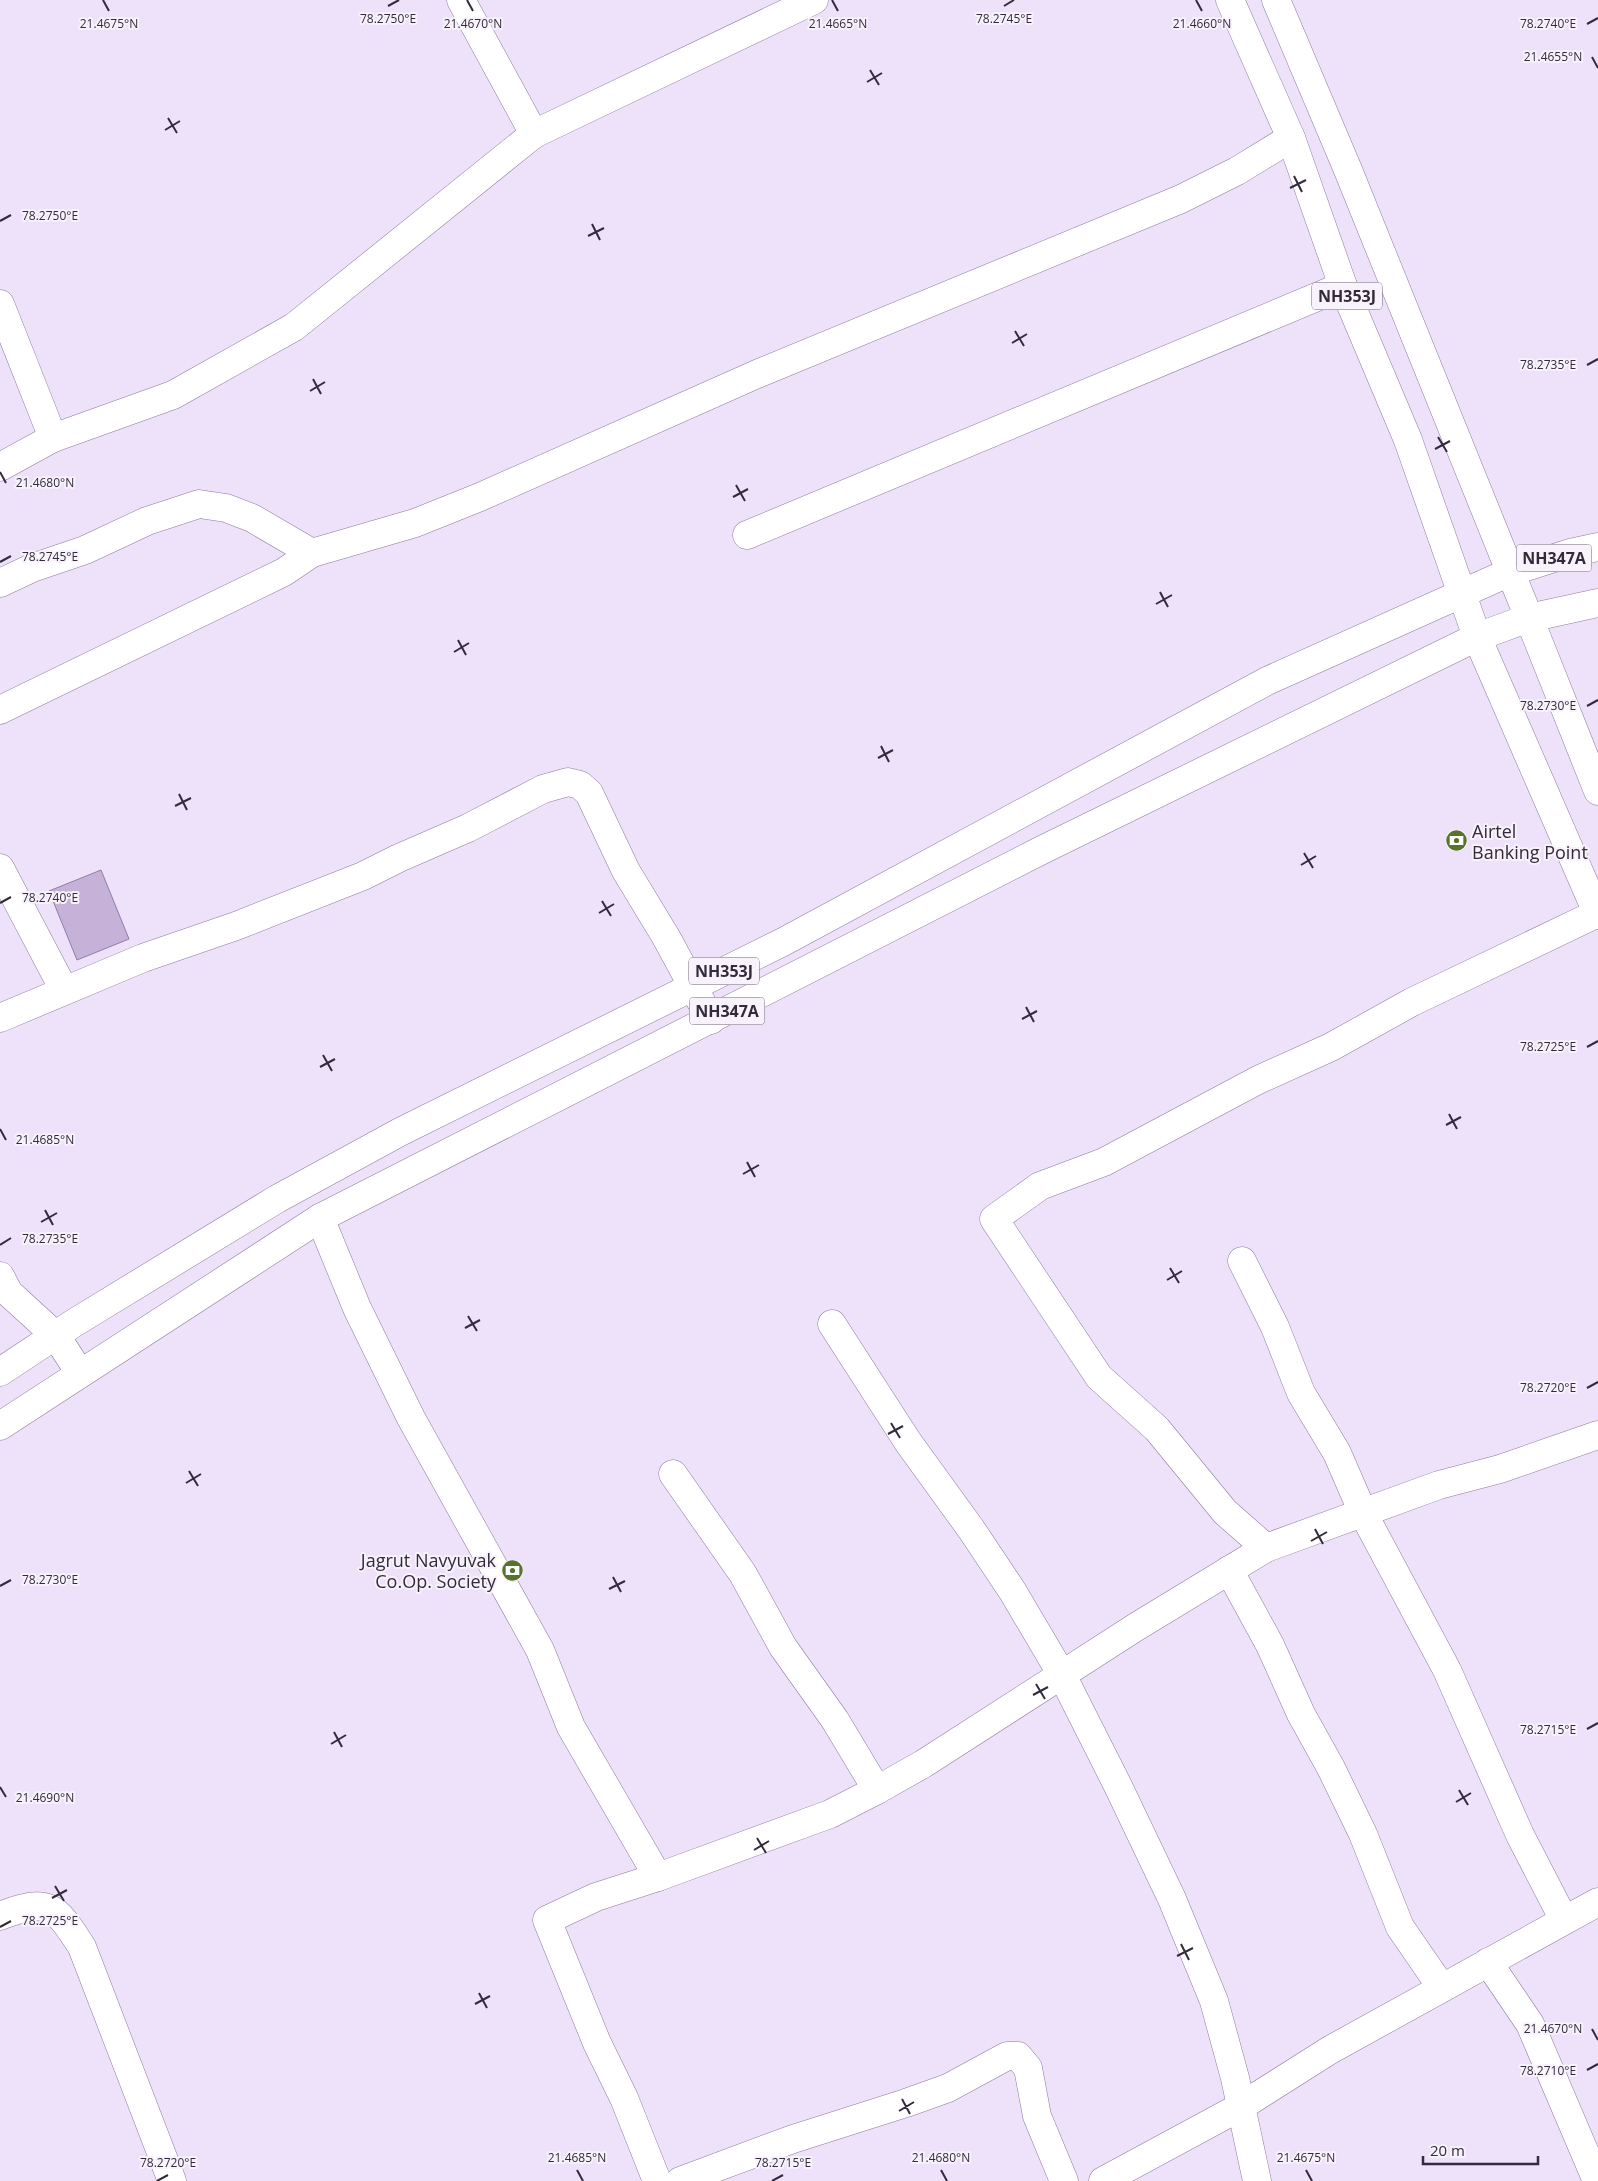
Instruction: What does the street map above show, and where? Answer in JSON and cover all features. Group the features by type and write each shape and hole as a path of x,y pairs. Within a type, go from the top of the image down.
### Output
{"main road":[{"path":"461,0 534,134"},
{"path":"0,468 53,438 173,395 294,327 534,134 814,0"},
{"name":"NH353J","path":"1230,0 1291,138 1343,286 1408,440 1477,637"},
{"name":"NH353J","path":"0,1372 277,1199 400,1132 792,937 1267,681 1510,572 1359,196 1276,0"},
{"path":"0,710 284,572 312,553 415,522 480,497 757,374 939,300 1021,264 1094,237 1181,200 1229,175 1291,138"},
{"path":"746,535 1343,286"},
{"path":"0,304 53,438"},
{"path":"0,583 32,568 85,550 148,521 200,504 226,508 252,518 312,553"},
{"name":"NH347A","path":"1510,572 1570,553 1598,547"},
{"path":"1510,572 1598,791"},
{"name":"NH347A","path":"0,1426 320,1218 538,1105 710,1020 1042,850 1477,637 1529,618 1598,603"},
{"path":"1266,1548 1225,1512 1157,1429 1099,1377 994,1219 1040,1186 1104,1162 1258,1080 1331,1047 1412,1002 1598,914 1477,637"},
{"path":"0,1018 143,958 244,923 363,876 468,828 543,789 568,782 580,785 589,793 626,871 693,986 710,1020"},
{"path":"0,868 64,990"},
{"path":"320,1218 357,1308 411,1418 540,1650 571,1727 658,1877"},
{"path":"1242,1261 1275,1326 1300,1393 1338,1453 1363,1513 1447,1670 1520,1835 1564,1920"},
{"path":"0,1276 9,1293 56,1336 80,1374"},
{"path":"832,1324 908,1442 971,1529 1013,1592 1062,1675 1172,1898 1214,2001 1235,2078 1257,2181"},
{"path":"657,2181 624,2098 597,2043 547,1920 596,1897 658,1877 830,1814 877,1790 923,1764 1228,1570 1266,1548 1439,1485 1500,1469 1598,1435"},
{"path":"673,1474 743,1574 783,1647 835,1720 877,1790"},
{"path":"1228,1570 1270,1645 1301,1714 1363,1834 1400,1927 1442,1988"},
{"path":"1103,2181 1240,2107 1330,2050 1598,1902"},
{"path":"0,1916 38,1904 54,1909 66,1922 82,1947 172,2181"},
{"path":"1488,1962 1530,2024 1597,2181"},
{"path":"680,2181 793,2139 948,2088 1007,2056 1018,2056 1028,2068 1037,2116 1064,2181"}],"building":[{"path":"101,870 129,939 77,960 49,891"}],"place":[{"name":"Airtel Banking Point","path":"1456,841"},
{"name":"Jagrut Navyuvak Co.Op. Society","path":"512,1570"}]}
